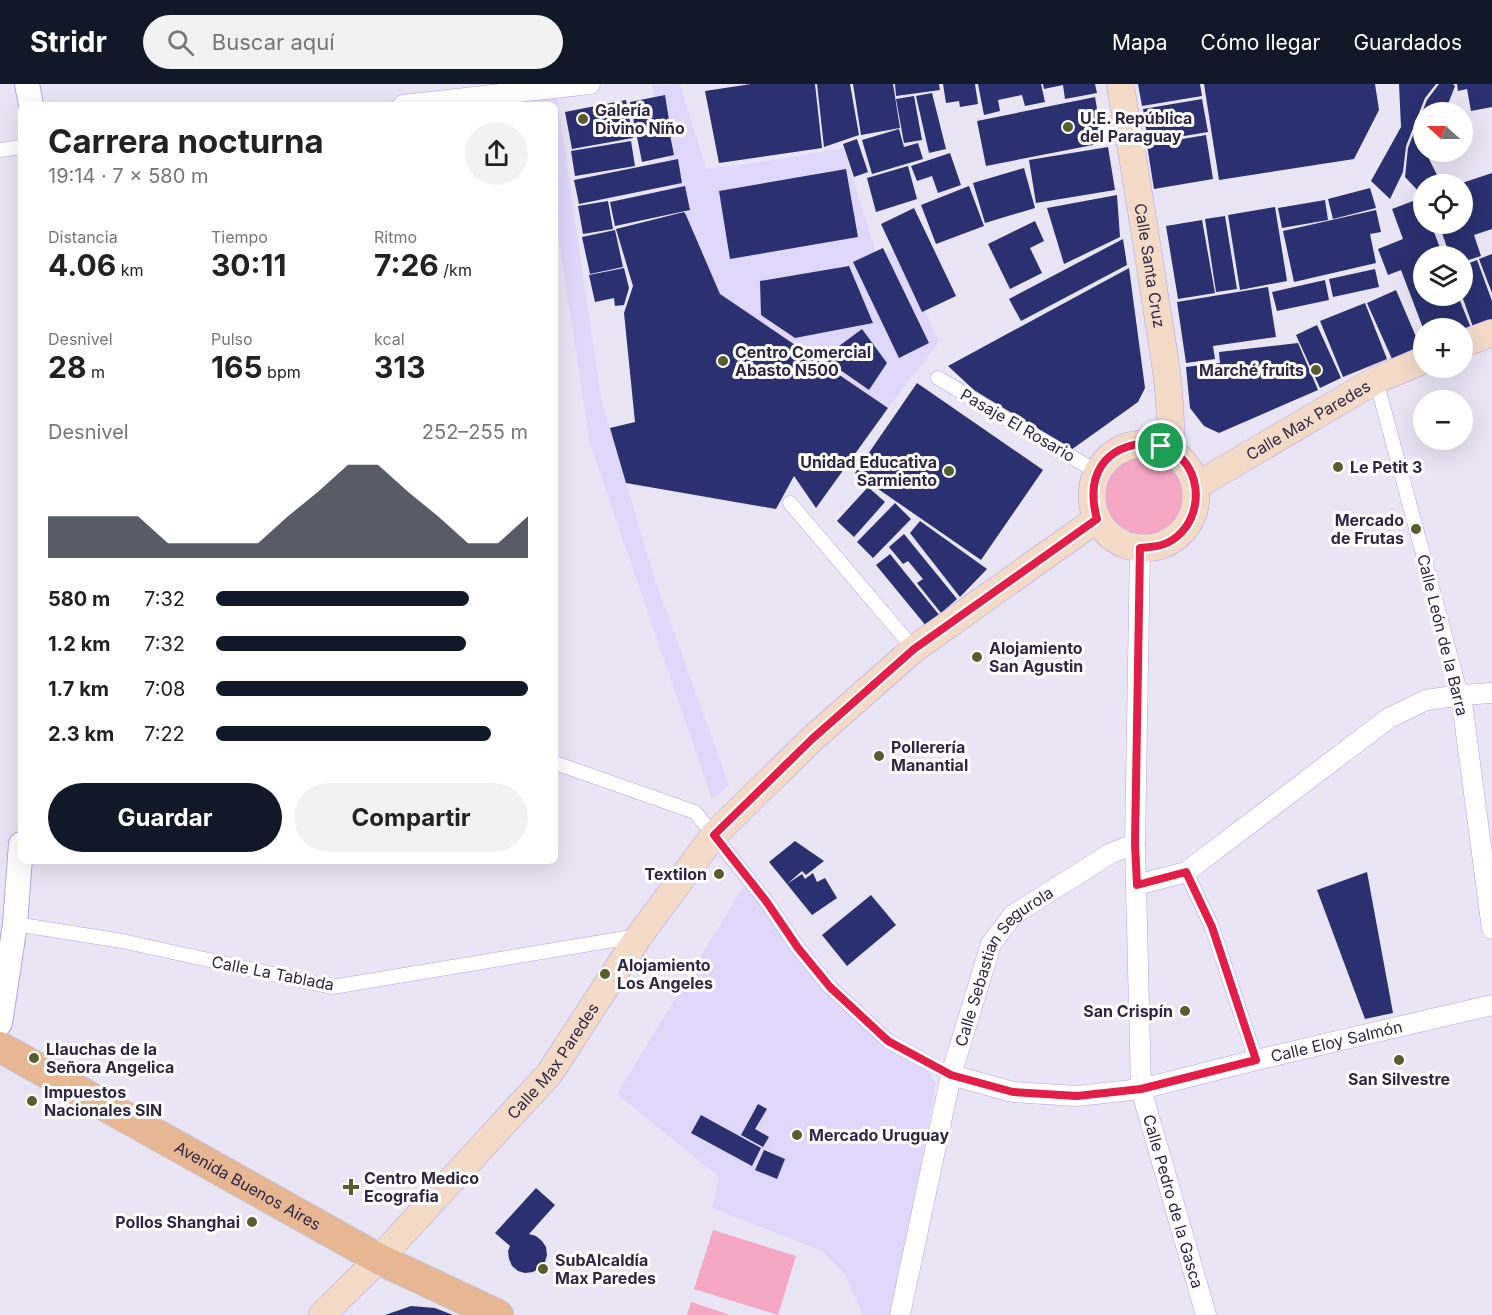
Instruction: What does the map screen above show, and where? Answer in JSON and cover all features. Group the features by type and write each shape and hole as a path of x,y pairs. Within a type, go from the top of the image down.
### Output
{"main road":[{"name":"Calle Santa Cruz","path":"1120,84 1142,208 1167,379 1171,416 1170,450"},
{"path":"1473,340 1492,333"},
{"name":"Calle Max Paredes","path":"1196,486 1376,380 1413,365"},
{"path":"1150,443 1170,450 1182,459 1191,471 1196,486 1194,513 1178,536 1167,543 1140,548 1122,544 1107,533 1097,519 1092,488 1098,472 1110,456 1129,445 1150,443"},
{"name":"Calle Max Paredes","path":"322,1315 379,1259 549,1074 639,936 714,835 812,739 914,649 1097,519"},
{"name":"Avenida Buenos Aires","path":"0,1047 379,1259 498,1315"}],"street":[{"path":"27,84 30,102"},
{"path":"429,102 590,84"},
{"path":"0,150 18,147"},
{"name":"Pasaje El Rosario","path":"938,378 1098,472"},
{"name":"Calle León de la Barra","path":"1376,380 1461,695 1492,929"},
{"path":"790,503 914,649"},
{"name":"Calle Pedro de la Gasca","path":"1140,548 1135,844 1141,1089 1206,1315"},
{"path":"1137,885 1186,872 1389,718 1426,700 1492,693"},
{"name":"Calle Eloy Salmón","path":"558,764 696,812 830,987 888,1041 951,1075 1013,1092 1077,1096 1141,1089 1492,1005"},
{"name":"Calle Sebastian Segurola","path":"900,1315 951,1075 991,944 1013,915 1111,853 1135,844"},
{"path":"0,1023 15,924 20,864"},
{"path":"1186,872 1212,927 1256,1060"},
{"name":"Calle La Tablada","path":"15,924 122,941 332,987 639,936"}],"shaded area":[{"path":"680,84 706,169 843,148 877,255 897,249 939,342 888,408 720,294 675,188 652,85"},
{"path":"539,96 557,97 558,102 540,102"},
{"path":"558,104 601,398 655,580 729,785 712,799 590,444 558,235"},
{"path":"1136,456 1152,456 1166,462 1177,473 1183,487 1183,503 1177,517 1166,528 1152,534 1136,534 1122,528 1111,517 1105,503 1105,487 1111,473 1122,462"},
{"name":"Mercado Uruguay","path":"751,874 837,992 923,1061 936,1084 892,1315 863,1315 844,1273 822,1251 712,1208 719,1177 617,1094"},
{"path":"713,1230 796,1256 778,1315 694,1289"},
{"path":"691,1302 730,1315 687,1315"}],"building":[{"path":"751,84 815,84 822,148 719,163 705,91"},
{"path":"817,84 850,84 859,135 824,147"},
{"path":"853,84 893,84 900,128 861,135"},
{"path":"895,84 939,84 940,90 896,96"},
{"path":"943,84 975,84 978,104 960,107 959,101 946,103"},
{"path":"978,84 1041,84 1045,102 1025,106 1022,95 998,100 1000,111 984,115"},
{"path":"1043,84 1095,84 1097,93 1065,99 1063,85 1044,89"},
{"path":"1138,84 1200,84 1202,96 1142,106"},
{"path":"1204,84 1375,84 1379,110 1354,159 1219,180"},
{"path":"1399,84 1436,84 1423,102 1413,102 1413,128 1406,146 1403,172 1390,199 1371,181 1401,127"},
{"path":"1439,84 1455,86 1449,102 1426,102"},
{"path":"1457,84 1492,84 1492,107 1473,111 1473,102 1469,102 1467,89 1458,91"},
{"path":"932,93 946,149 929,153 916,96"},
{"path":"665,95 670,126 636,133 630,102"},
{"path":"914,96 922,140 904,143 896,99"},
{"path":"1095,97 1103,143 986,166 977,121"},
{"path":"1202,99 1208,132 1148,142 1143,109"},
{"path":"626,100 633,138 572,149 565,112"},
{"path":"899,129 904,147 918,143 923,159 872,174 862,140"},
{"path":"669,130 674,155 642,162 637,137"},
{"path":"1206,135 1213,179 1154,189 1147,145"},
{"path":"1413,135 1413,162 1430,162 1436,174 1413,174 1413,186 1405,177 1408,148"},
{"path":"857,139 868,172 854,177 843,144"},
{"path":"631,141 635,166 575,176 571,151"},
{"path":"1108,147 1115,190 1036,203 1029,160"},
{"path":"950,153 961,185 938,193 932,176 917,181 911,166"},
{"path":"678,159 682,183 579,204 574,180"},
{"path":"908,166 917,199 876,212 867,178"},
{"path":"1024,168 1035,208 985,223 973,183"},
{"path":"846,169 858,237 730,259 719,191"},
{"path":"1492,173 1492,229 1474,235 1481,256 1473,259 1473,246 1447,246 1442,234 1473,234 1473,179"},
{"path":"685,186 690,210 615,226 610,202"},
{"path":"969,186 984,226 936,244 921,205"},
{"path":"1370,188 1376,208 1333,219 1328,199"},
{"path":"1117,195 1120,237 1064,264 1047,208"},
{"path":"1325,200 1328,220 1282,228 1278,208"},
{"path":"608,201 613,229 583,234 578,206"},
{"path":"1413,201 1413,234 1435,234 1439,246 1413,246 1413,302 1401,270 1388,275 1378,249 1403,239 1392,209"},
{"path":"1275,207 1287,281 1240,290 1228,215"},
{"path":"914,208 956,296 922,312 881,224"},
{"path":"1376,210 1381,232 1370,234 1376,263 1294,282 1283,231"},
{"name":"Centro Comercial Abasto N500","path":"684,212 720,294 888,408 816,508 794,476 776,509 626,483 610,428 635,422 624,313 633,286 616,229"},
{"path":"1225,216 1237,289 1216,292 1205,219"},
{"path":"1202,220 1215,293 1178,299 1166,226"},
{"path":"1035,221 1044,241 1030,248 1042,273 1010,289 988,244"},
{"path":"615,230 623,267 590,274 582,237"},
{"path":"1123,239 1127,265 1021,321 1009,299"},
{"path":"883,248 929,343 899,358 853,262"},
{"path":"1492,254 1492,293 1479,259"},
{"path":"1477,260 1492,301 1492,320 1473,327 1473,318 1470,318 1466,306 1473,306 1473,262"},
{"path":"849,266 873,323 795,338 761,315 760,281"},
{"path":"624,268 629,288 624,305 615,306 614,298 595,302 589,275"},
{"path":"1129,268 1145,388 1138,402 1071,450 974,390 948,366"},
{"path":"1375,269 1379,287 1333,297 1329,279"},
{"path":"1325,280 1329,300 1277,311 1272,292"},
{"path":"1268,287 1276,337 1213,346 1215,359 1186,363 1177,302"},
{"path":"1396,290 1413,330 1413,349 1392,359 1367,303"},
{"path":"1365,303 1387,359 1343,377 1320,321"},
{"path":"1415,306 1462,306 1467,318 1419,318"},
{"path":"1317,325 1341,378 1320,388 1296,335"},
{"path":"862,329 887,363 869,390 823,358"},
{"path":"1298,343 1318,390 1219,433 1204,426 1190,408 1186,367 1220,363 1219,352"},
{"name":"Unidad Educativa Sarmiento","path":"917,383 1043,470 981,560 855,473"},
{"path":"868,487 885,502 854,537 837,521"},
{"path":"895,503 911,519 873,558 857,542"},
{"path":"920,521 987,569 960,597 910,533"},
{"path":"904,534 957,599 941,613 917,583 923,579 908,561 903,564 889,547"},
{"path":"890,554 940,616 927,627 876,565"},
{"path":"795,841 824,861 806,875 802,871 787,884 769,862"},
{"path":"1367,872 1393,1013 1365,1019 1317,890"},
{"path":"813,873 817,882 825,878 837,898 812,915 787,884 802,874 805,879"},
{"path":"871,895 896,925 847,966 822,935"},
{"path":"758,1104 767,1109 755,1129 769,1137 763,1147 741,1135"},
{"path":"701,1115 761,1148 752,1166 691,1133"},
{"path":"764,1150 785,1159 777,1179 755,1170"},
{"path":"536,1188 555,1205 529,1234 536,1236 546,1247 545,1262 533,1272 525,1273 512,1266 508,1251 510,1246 495,1233"},
{"path":"411,1306 435,1308 453,1315 385,1315"}],"place":[{"name":"Galería Divino Niño","path":"583,119"},
{"name":"U.E. República del Paraguay","path":"1068,127"},
{"name":"Centro Comercial Abasto N500","path":"723,361"},
{"name":"Marché fruits","path":"1316,370"},
{"name":"Le Petit 3","path":"1338,467"},
{"name":"Unidad Educativa Sarmiento","path":"949,471"},
{"name":"Mercado de Frutas","path":"1416,529"},
{"name":"Alojamiento San Agustin","path":"977,657"},
{"name":"Pollerería Manantial","path":"879,756"},
{"name":"Textilon","path":"719,874"},
{"name":"Alojamiento Los Angeles","path":"605,974"},
{"name":"San Crispín","path":"1185,1011"},
{"name":"Llauchas de la Señora Angelica","path":"34,1058"},
{"name":"San Silvestre","path":"1399,1060"},
{"name":"Impuestos Nacionales SIN","path":"32,1101"},
{"name":"Mercado Uruguay","path":"797,1135"},
{"name":"Centro Medico Ecografia","path":"351,1187"},
{"name":"Pollos Shanghai","path":"252,1222"},
{"name":"SubAlcaldía Max Paredes","path":"543,1269"}],"route":[{"path":"1150,443 1161,446 1182,459 1191,471 1196,486 1196,500 1194,513 1178,536 1167,543 1140,548 1135,844 1137,885 1186,872 1212,927 1256,1060 1141,1089 1077,1096 1013,1092 951,1075 888,1041 830,987 714,835 812,739 914,649 1097,519 1092,488 1103,463 1110,456 1129,445 1150,443"}]}
